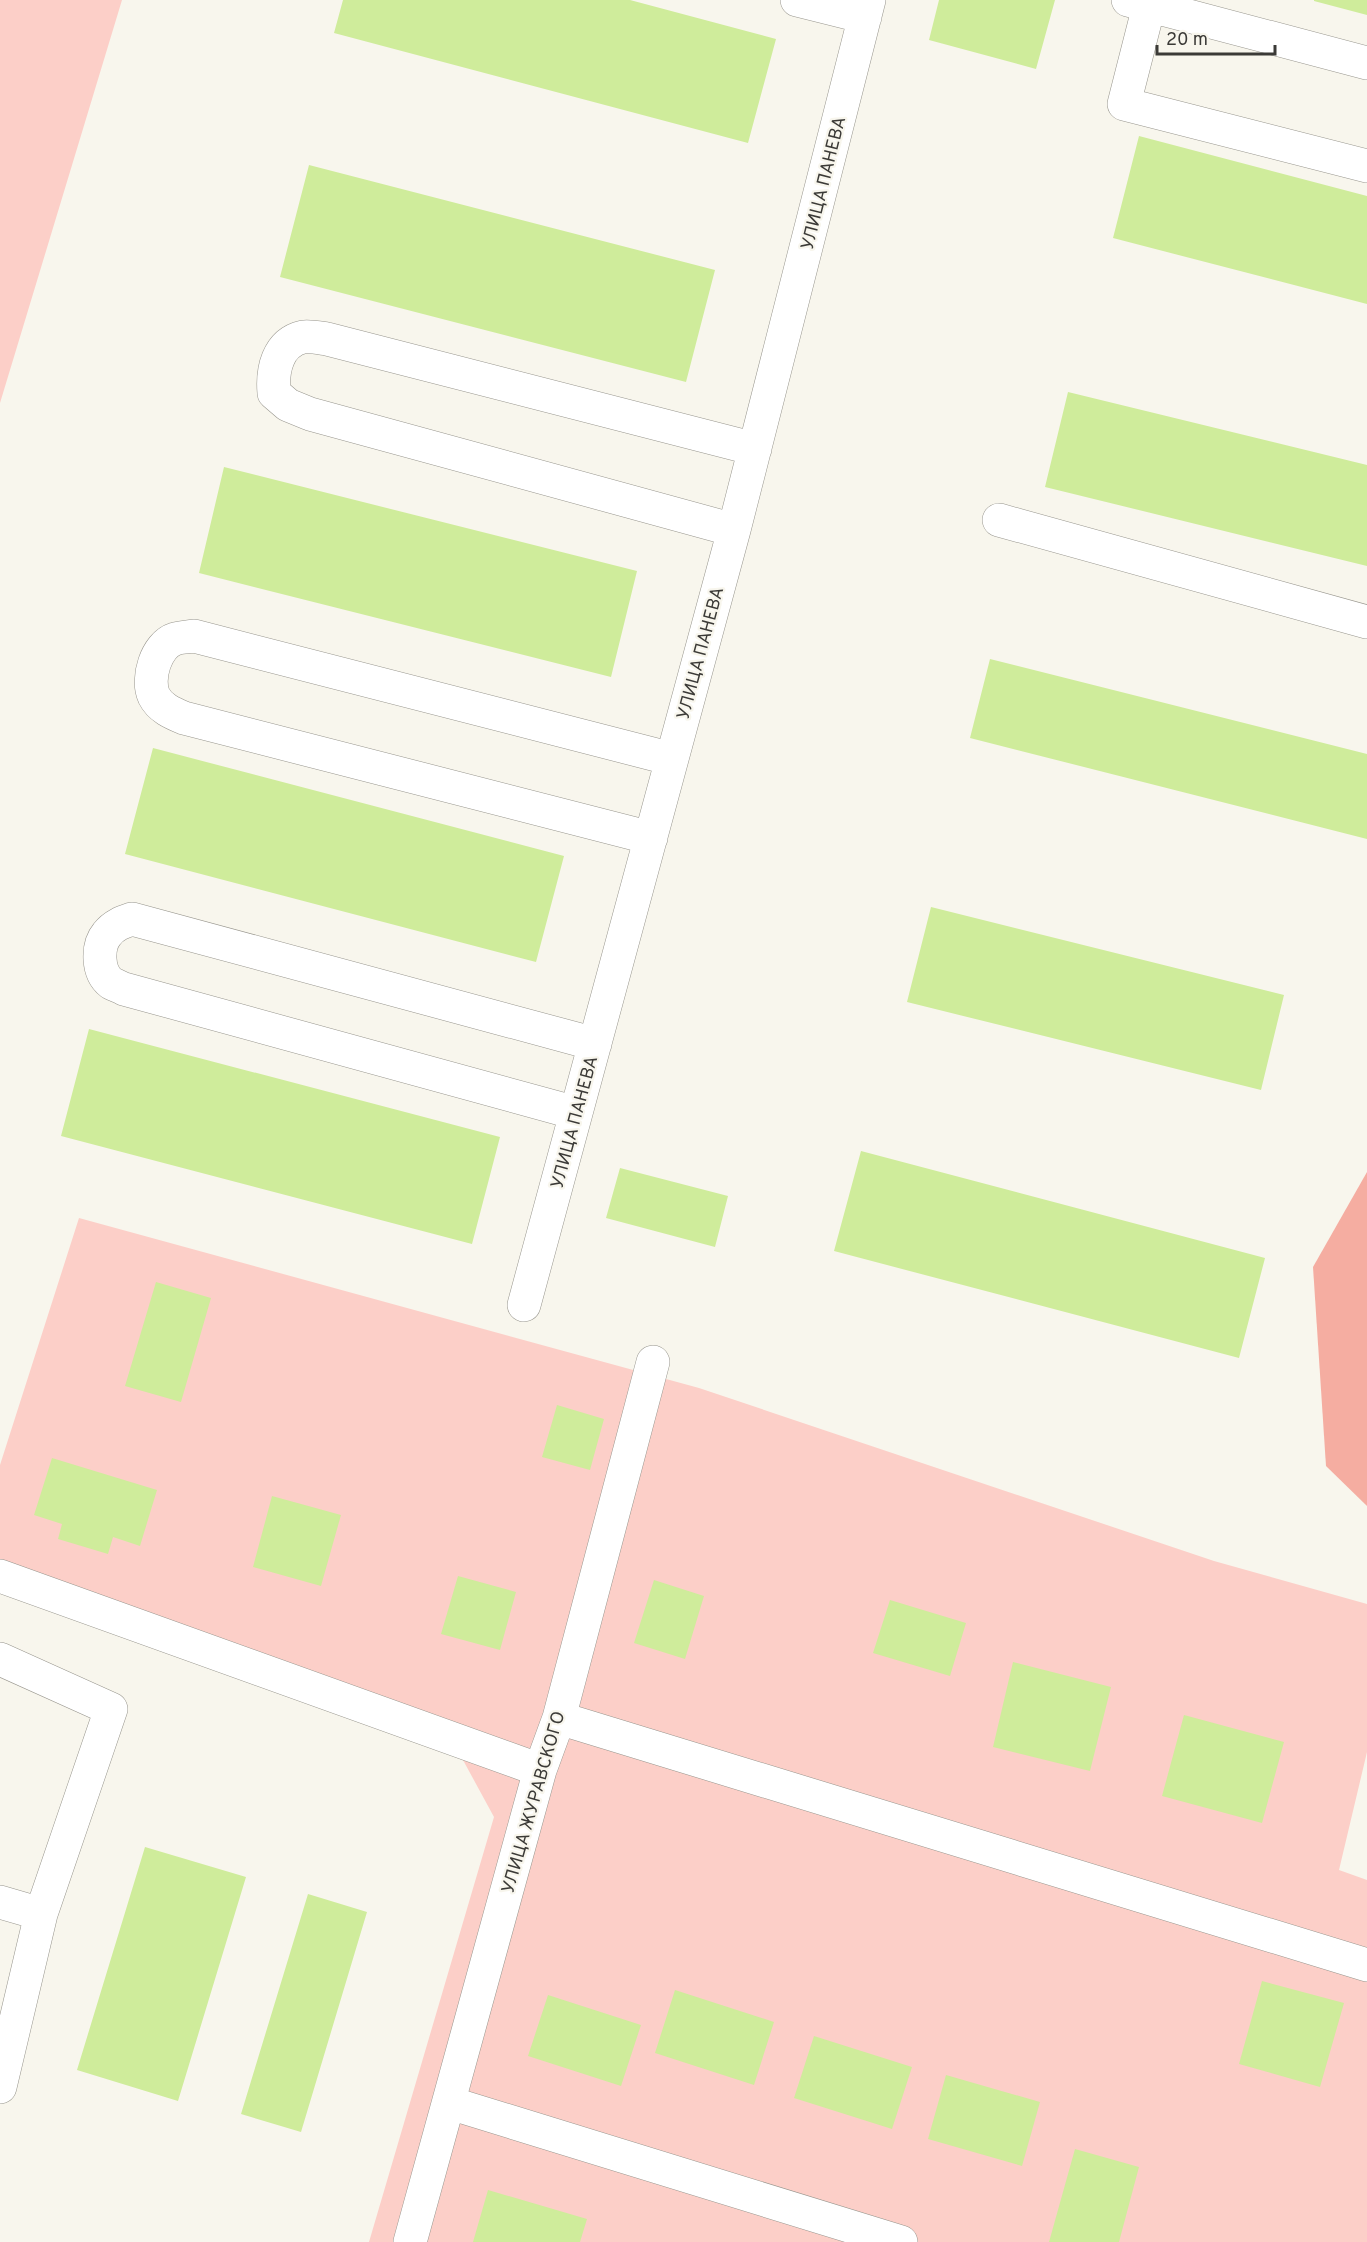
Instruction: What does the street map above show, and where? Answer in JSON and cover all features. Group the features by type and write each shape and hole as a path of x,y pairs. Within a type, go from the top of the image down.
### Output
{"street":[{"path":"797,0 867,9"},
{"path":"1367,63 1139,3 1124,104 1367,166"},
{"name":"УЛИЦА ПАНЕВА","path":"524,1305 734,530 867,9"},
{"path":"734,530 310,414 288,405 274,393 273,378 278,357 290,343 304,337 327,339 755,449"},
{"path":"999,520 1367,622"},
{"path":"651,838 184,717 166,711 154,696 151,676 159,653 173,639 194,636 672,759"},
{"path":"576,1113 124,989 110,982 102,970 100,953 106,935 117,924 132,919 595,1044"},
{"name":"УЛИЦА ЖУРАВСКОГО","path":"410,2242 540,1770 559,1718 653,1362"},
{"path":"0,1576 540,1770"},
{"path":"0,1659 111,1709 41,1914 0,2087"},
{"path":"559,1718 1367,1965"},
{"path":"0,1902 41,1914"},
{"path":"450,2103 901,2242"}],"shaded area":[{"path":"0,0 122,0 0,403"},
{"path":"1367,1172 1367,1506 1326,1466 1313,1267"},
{"path":"79,1218 699,1388 1214,1561 1367,1604 1367,1752 1339,1870 1367,1880 1367,2242 369,2242 494,1817 457,1749 0,1576 0,1465"}],"building":[{"path":"343,0 630,0 776,39 748,143 334,33"},
{"path":"939,0 1055,0 1036,69 929,40"},
{"path":"1367,0 1367,15 1314,1"},
{"path":"1139,136 1367,196 1367,304 1113,238"},
{"path":"309,165 715,270 686,382 280,277"},
{"path":"1068,392 1367,465 1367,566 1045,487"},
{"path":"224,467 637,571 611,677 199,573"},
{"path":"990,659 1367,754 1367,839 970,738"},
{"path":"153,748 564,856 536,962 125,854"},
{"path":"931,907 1284,995 1261,1090 907,1002"},
{"path":"89,1029 500,1137 472,1244 61,1136"},
{"path":"861,1151 1265,1258 1239,1358 834,1251"},
{"path":"620,1168 728,1196 715,1247 606,1218"},
{"path":"156,1282 211,1298 181,1402 125,1386"},
{"path":"557,1405 604,1419 590,1470 542,1457"},
{"path":"52,1458 157,1490 140,1546 113,1537 108,1554 58,1539 62,1524 34,1515"},
{"path":"272,1496 341,1515 321,1586 253,1567"},
{"path":"458,1576 516,1592 500,1650 441,1634"},
{"path":"654,1580 704,1596 685,1659 634,1643"},
{"path":"890,1600 966,1623 950,1676 873,1653"},
{"path":"1013,1662 1111,1687 1090,1771 993,1747"},
{"path":"1184,1715 1284,1742 1262,1823 1162,1796"},
{"path":"145,1847 246,1877 178,2101 77,2070"},
{"path":"308,1894 367,1912 301,2132 241,2114"},
{"path":"1262,1981 1344,2003 1320,2087 1239,2064"},
{"path":"675,1990 774,2022 754,2085 655,2053"},
{"path":"548,1995 641,2025 621,2086 528,2056"},
{"path":"814,2036 912,2067 892,2129 794,2098"},
{"path":"946,2075 1040,2102 1022,2166 928,2139"},
{"path":"1075,2149 1139,2167 1119,2242 1049,2242"},
{"path":"488,2190 587,2219 580,2242 473,2242"}]}
